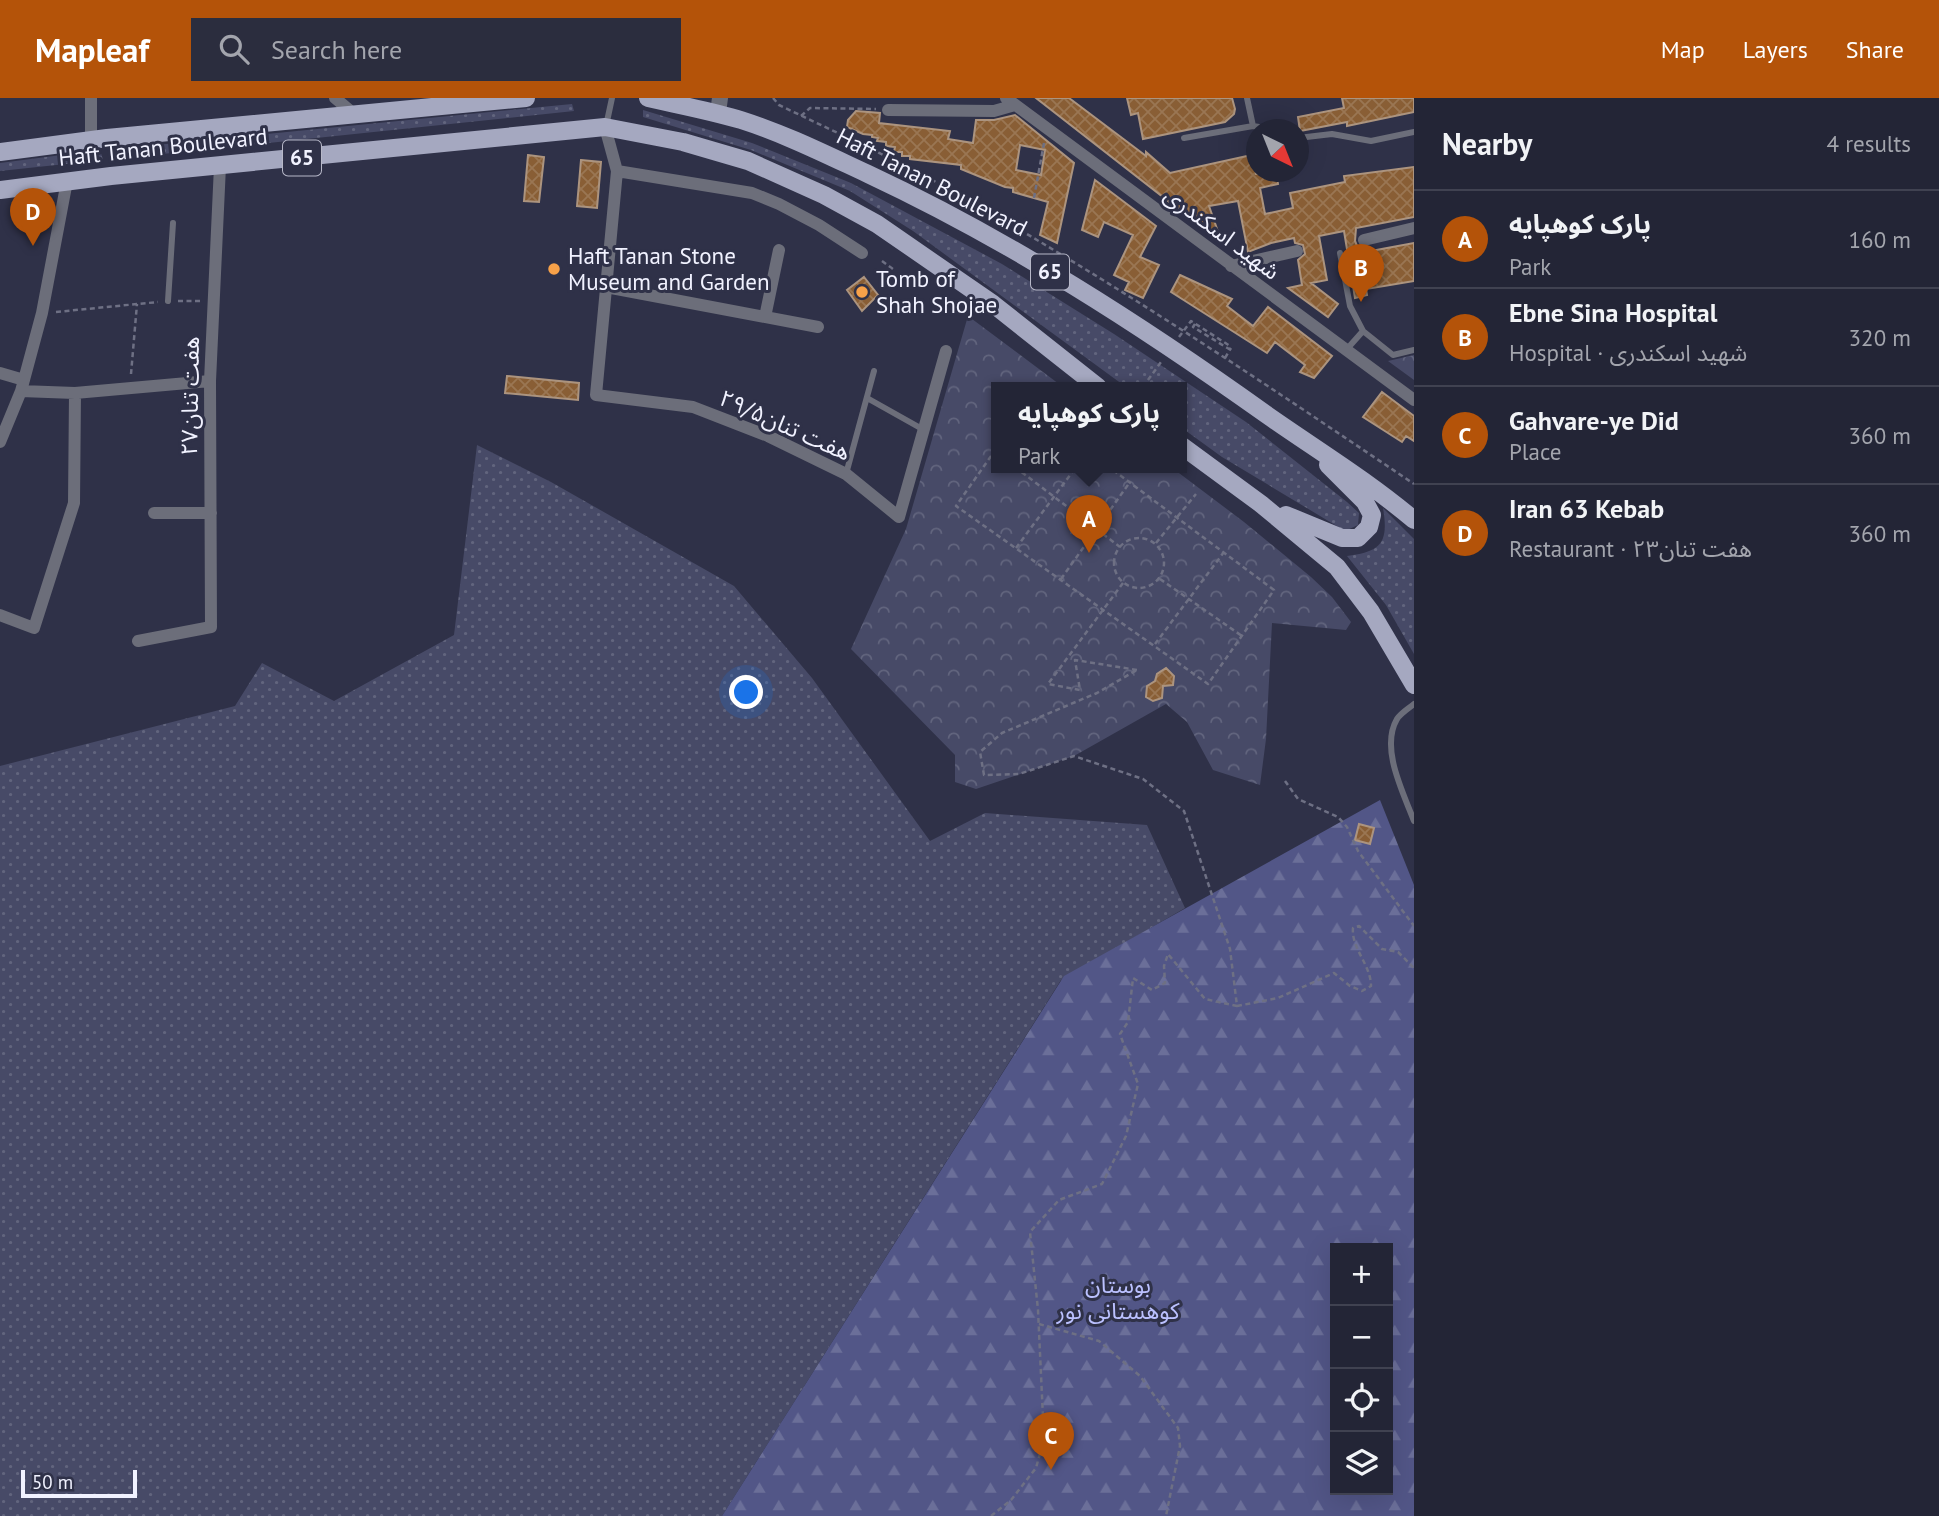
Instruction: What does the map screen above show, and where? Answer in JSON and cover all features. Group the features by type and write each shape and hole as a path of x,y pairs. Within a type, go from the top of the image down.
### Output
{"main road":[{"name":"Haft Tanan Boulevard","path":"0,152 91,139 354,114 447,102 526,98"},
{"name":"Haft Tanan Boulevard","path":"648,98 719,106 744,121 830,156 917,197 1107,306 1198,365 1305,442 1366,481 1414,520"},
{"name":"Haft Tanan Boulevard","path":"0,191 67,181 605,127 683,142 748,161 824,195 877,223 993,304 1092,382"},
{"path":"1261,504 1342,538 1358,538 1369,527 1372,515 1365,502 1305,442"},
{"path":"1187,450 1261,504 1337,567 1371,612 1414,685"}],"street":[{"path":"91,98 91,139"},
{"path":"335,98 354,114"},
{"path":"888,110 994,111 1010,101"},
{"name":"شهید اسکندری","path":"1010,101 1414,400"},
{"path":"605,127 617,171 606,286 818,327"},
{"name":"هفت تنان۲۷","path":"138,641 211,627 210,381 220,166"},
{"path":"617,171 752,193 819,225 862,253"},
{"path":"0,442 22,385 43,313 67,181"},
{"path":"1364,240 1414,228"},
{"path":"765,317 779,250"},
{"path":"1231,266 1297,251"},
{"name":"۲۹/۵هفت تنان","path":"606,286 596,395 693,407 768,436 846,474 899,517 946,351"},
{"path":"0,373 22,385 75,393 210,381"},
{"path":"0,615 34,628 74,503 75,393"},
{"path":"154,513 211,513"}],"lane":[{"path":"605,127 612,98"},
{"path":"1247,98 1252,119"},
{"path":"1184,138 1246,126"},
{"path":"1309,137 1332,135 1371,141 1414,132"},
{"path":"168,301 173,223"},
{"path":"1340,253 1350,306 1363,331 1393,355 1414,351"},
{"path":"1346,351 1363,331"},
{"path":"846,474 874,371"},
{"path":"867,398 923,430"},
{"path":"1414,705 1398,716 1392,731 1393,759 1414,821"}],"path":[{"path":"802,116 810,108 853,107 888,110"},
{"path":"1034,198 1048,129"},
{"path":"882,261 892,269"},
{"path":"43,313 168,301 214,301"},
{"path":"130,388 137,304"},
{"path":"1191,321 1201,327 1220,340 1230,346 1228,349 1193,327 1195,323 1223,341 1232,348 1225,358"},
{"path":"991,458 956,506 1208,684 1274,590 1117,473"},
{"path":"1023,473 1120,547"},
{"path":"1017,548 1072,473"},
{"path":"1061,580 1130,482"},
{"path":"1155,543 1196,494"},
{"path":"1139,537 1155,543 1161,549 1165,564 1160,579 1147,588 1139,589 1123,583 1114,568 1114,559 1120,547 1130,539 1139,537"},
{"path":"1154,645 1224,552"},
{"path":"1160,579 1242,636"},
{"path":"1123,583 1048,684 1080,690 1075,660 1137,670 1097,693 1002,733 980,752 984,775 1019,774 1074,756 1143,779 1184,811 1230,949 1237,1006"},
{"path":"1285,781 1298,799 1338,817 1347,827 1358,851 1414,926"},
{"path":"991,1516 1011,1500 1036,1468 1044,1439 1039,1324 1030,1232 1059,1200 1102,1184 1126,1136 1138,1084 1119,1034 1128,1022 1133,978 1153,990 1165,982 1164,966 1168,954 1205,999 1237,1006 1278,998 1334,973 1350,986 1362,991 1371,986 1371,977 1352,935 1353,928 1359,926 1382,949 1398,952 1414,968"},
{"path":"1039,1324 1100,1341 1140,1376 1178,1428 1180,1446 1166,1516"}],"green space":[{"path":"572,104 574,111 114,159 114,150"},
{"path":"643,110 752,143 851,183 1002,264 1186,382 1119,382 913,231 850,191 751,150 643,117"},
{"path":"100,150 103,160 0,171 0,163"},
{"path":"968,316 1056,382 991,382 991,473 1179,473 1311,577 1332,597 1351,622 1346,630 1272,623 1266,739 1260,785 1213,770 1187,722 1166,704 1074,756 976,789 955,782 955,755 851,649 906,529"},
{"path":"1414,355 1414,380 1388,361"},
{"path":"1187,383 1246,422 1347,502 1359,513 1358,525 1345,531 1222,457 1187,432"},
{"path":"477,445 551,482 734,586 812,678 930,841 985,813 1147,825 1185,908 1061,980 722,1516 0,1516 0,766 235,706 262,663 334,701 454,635"},
{"path":"1383,508 1414,539 1414,654 1386,605 1347,556 1368,552 1380,544 1385,530"},
{"name":"بوستان کوهستانی نور","path":"1380,800 1414,885 1414,1516 722,1516 1064,976"}],"building":[{"path":"1036,98 1069,98 1146,156 1146,152 1170,173 1246,156 1246,182 1278,182 1260,188 1265,214 1293,208 1290,193 1345,182 1344,176 1414,167 1414,217 1356,228 1355,241 1360,253 1414,243 1414,281 1366,289 1367,295 1355,298 1344,231 1319,236 1327,280 1311,283 1338,304 1328,317 1288,288 1302,285 1298,260 1305,254 1303,245 1295,243 1294,238 1248,252 1238,201 1209,206 1222,243"},
{"path":"1127,98 1232,98 1235,109 1234,114 1225,122 1143,139 1138,113 1131,115"},
{"path":"1342,98 1414,98 1414,112 1347,126 1347,122 1309,129 1309,119 1298,119 1344,108"},
{"path":"856,111 880,113 879,123 950,131 948,139 973,143 976,120 994,120 1015,115 1074,163 1057,243 1040,235 1048,202 1013,192 1013,188 961,169 961,165 902,156 902,152 894,152 895,147 886,146 886,142 877,141 878,138 872,135 847,127 848,120","holes":["1020,145 1045,150 1041,175 1016,170"]},
{"path":"528,155 544,157 539,202 524,201"},
{"path":"581,160 601,162 597,208 577,206"},
{"path":"1095,180 1156,226 1140,257 1159,265 1143,298 1125,290 1129,282 1114,275 1133,235 1104,222 1098,237 1082,230"},
{"path":"1180,275 1232,299 1227,306 1253,326 1268,307 1332,356 1314,378 1300,372 1305,365 1275,342 1267,353 1171,292"},
{"name":"Tomb of Shah Shojae","path":"864,277 878,295 862,311 847,290"},
{"path":"507,376 579,383 578,400 505,393"},
{"path":"1382,392 1414,416 1414,441 1406,436 1402,442 1363,417"},
{"path":"1166,668 1174,676 1173,685 1163,686 1162,698 1153,701 1146,697 1147,686"},
{"path":"1359,824 1374,828 1370,844 1355,840"}],"place":[{"name":"Iran 63 Kebab","path":"33,246"},
{"name":"Haft Tanan Stone Museum and Garden","path":"554,269"},
{"name":"Tomb of Shah Shojae","path":"862,292"},
{"name":"Ebne Sina Hospital","path":"1361,302"},
{"name":"پارک کوهپایه","path":"1089,553"},
{"name":"Gahvare-ye Did","path":"1051,1470"}]}
